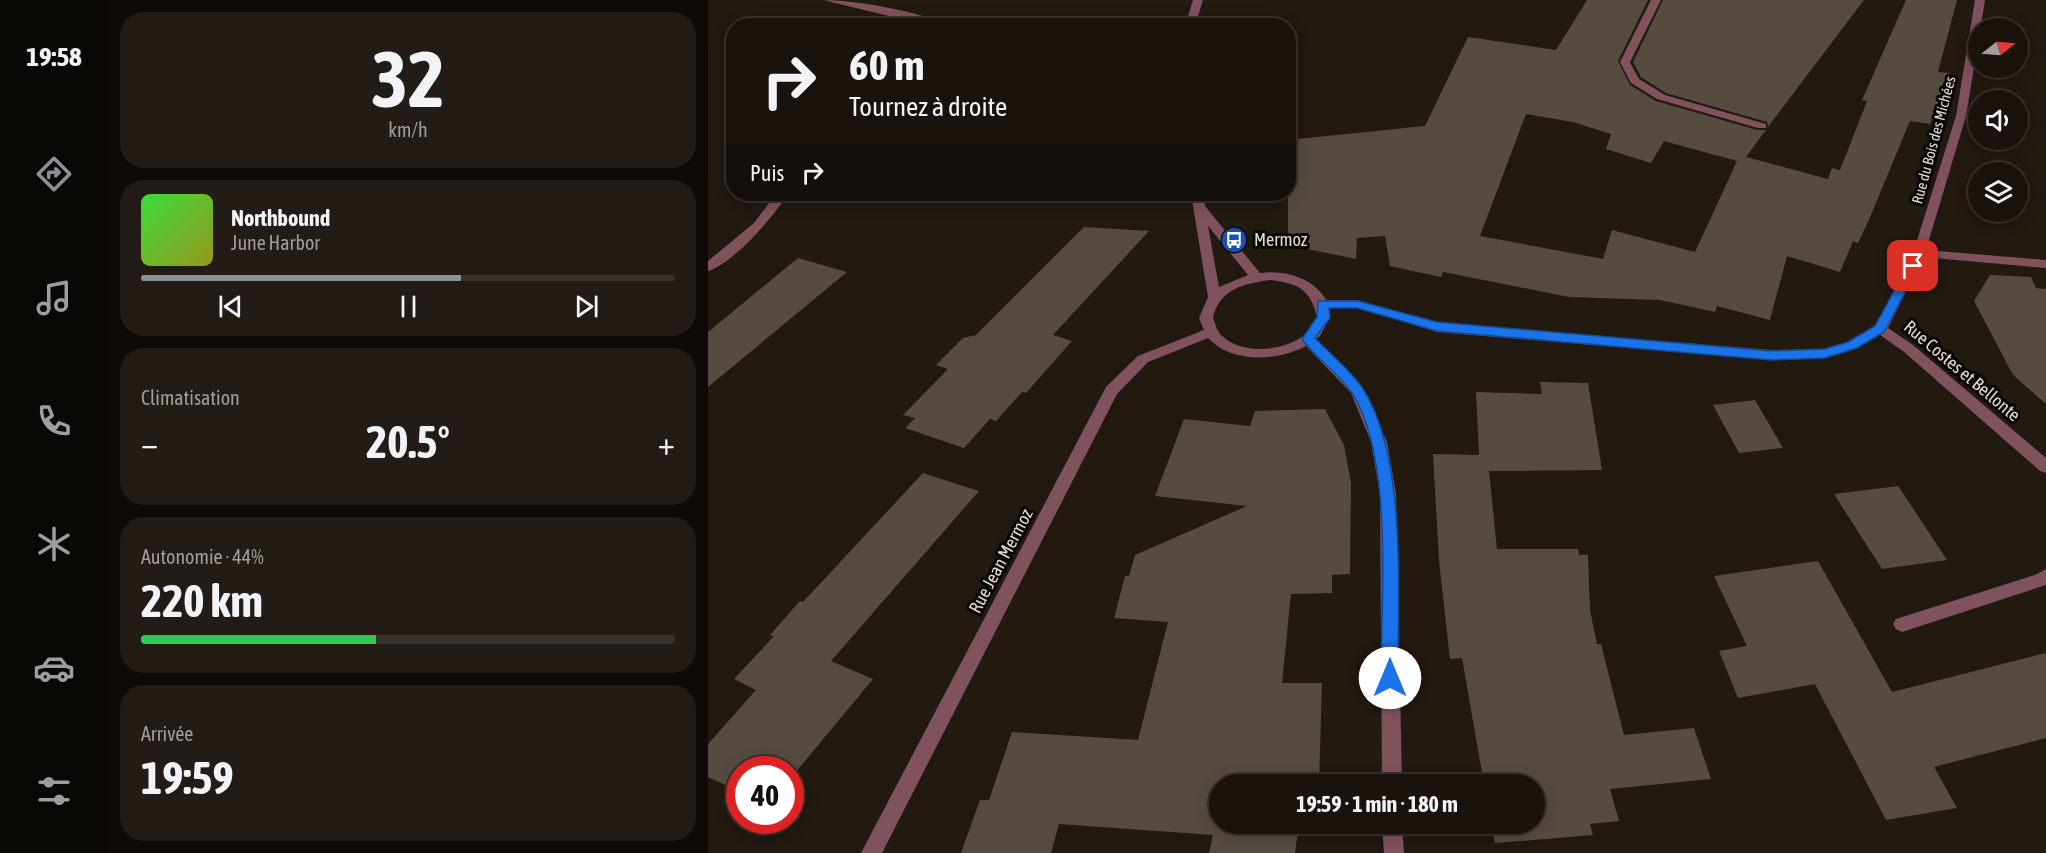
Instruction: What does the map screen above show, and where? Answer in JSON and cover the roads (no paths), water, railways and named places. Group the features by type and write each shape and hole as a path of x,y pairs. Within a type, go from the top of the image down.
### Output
{"street":[{"path":"828,0 914,18"},
{"path":"1192,18 1198,0"},
{"path":"1656,0 1625,62 1635,81 1661,97 1762,126"},
{"name":"Rue du Bois des Michées","path":"1880,329 1919,253 1961,116 1980,0"},
{"path":"708,267 751,236 771,213 778,201"},
{"path":"1198,201 1214,297"},
{"path":"1199,201 1256,277"},
{"path":"1919,253 2046,264"},
{"path":"1256,277 1293,279 1315,292 1322,304 1323,318 1308,339 1288,349 1259,354 1235,350 1224,345 1211,333 1206,322 1206,312 1214,297 1232,284 1256,277"},
{"path":"1322,304 1358,304 1437,327 1771,355 1825,354 1852,345 1880,329"},
{"name":"Rue Costes et Bellonte","path":"1880,329 1908,348 2044,462"},
{"name":"Rue Jean Mermoz","path":"871,853 1112,391 1143,359 1211,333"},
{"path":"1308,339 1357,391 1379,442 1388,494 1392,774"},
{"path":"1902,624 2041,580 2046,576"},
{"path":"1393,834 1394,853"}],"place":[{"name":"Mermoz","path":"1234,240"}]}
